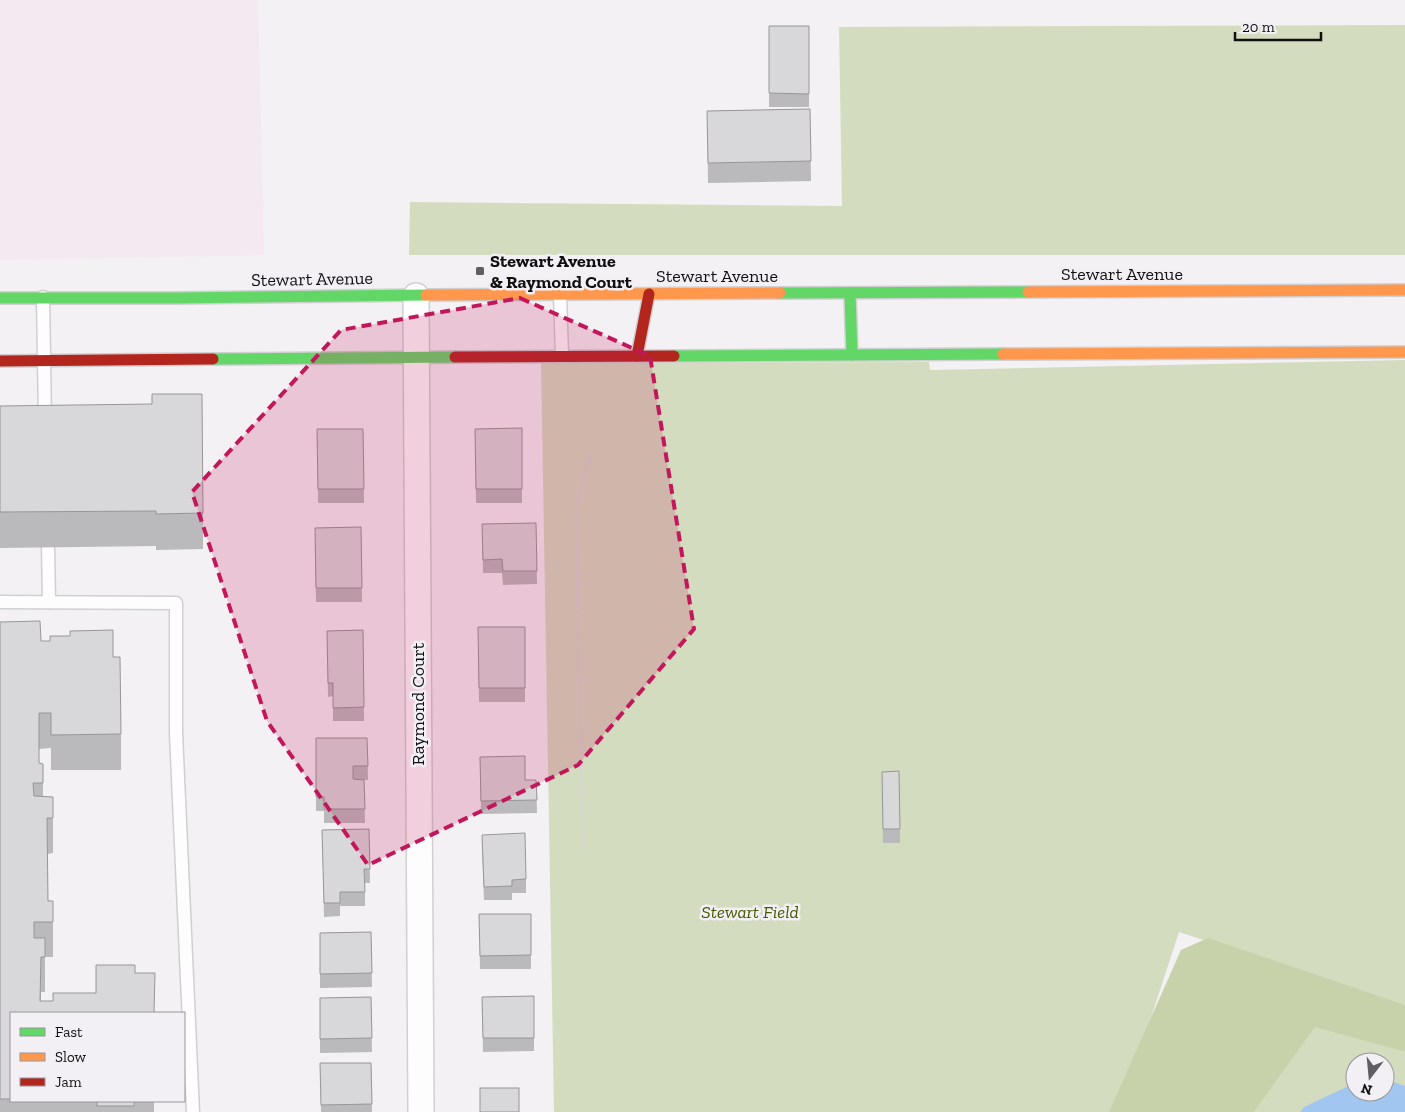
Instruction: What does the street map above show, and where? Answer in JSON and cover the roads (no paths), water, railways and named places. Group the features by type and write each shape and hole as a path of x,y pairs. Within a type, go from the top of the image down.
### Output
{"main road":[{"name":"Stewart Avenue","path":"0,298 1405,290"},
{"path":"850,293 852,354"},
{"path":"637,356 649,294"},
{"path":"0,361 852,354 1405,352"}],"street":[{"name":"Raymond Court","path":"416,296 421,1112"}],"lane":[{"path":"560,294 562,356"},
{"path":"43,297 46,431"},
{"path":"48,547 50,602"},
{"path":"0,602 176,603 176,733 193,1112"}],"water":[{"path":"1395,1082 1405,1086 1405,1112 1300,1112 1304,1107 1345,1088 1345,1102 1395,1102"}],"place":[{"name":"Stewart Avenue & Raymond Court","path":"480,271"}],"park label":[{"name":"Stewart Field","path":"750,912"}]}
